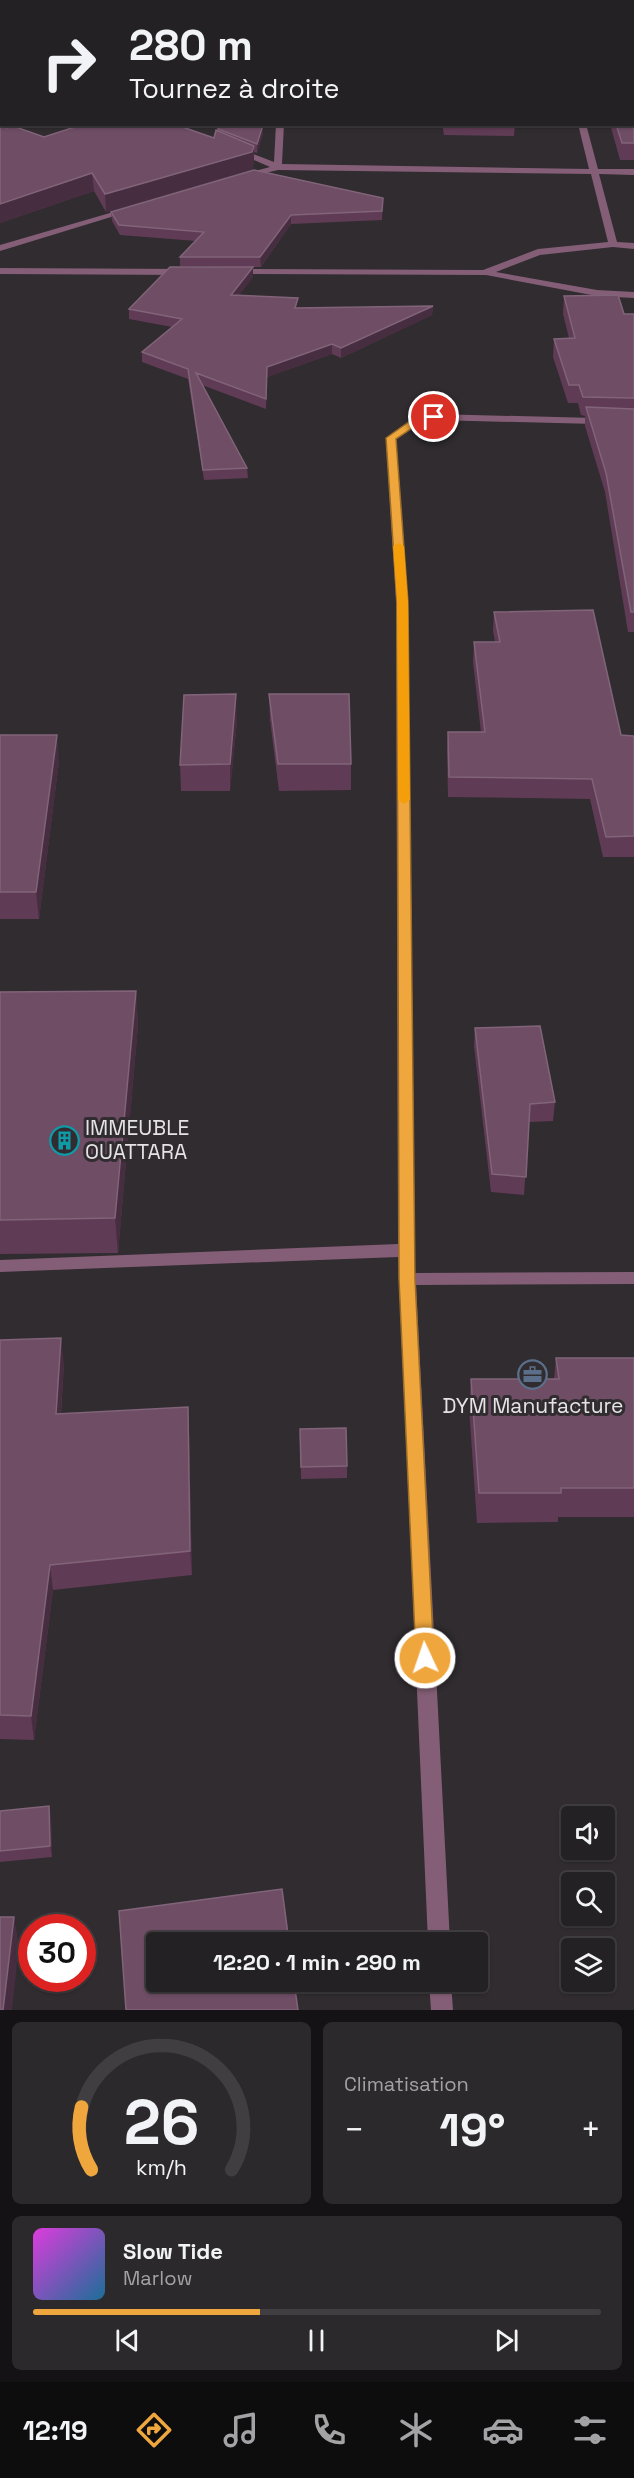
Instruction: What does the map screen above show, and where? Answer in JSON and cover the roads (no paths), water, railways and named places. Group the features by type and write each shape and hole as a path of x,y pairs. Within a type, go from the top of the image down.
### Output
{"street":[{"path":"278,167 280,126"},
{"path":"583,126 613,244"},
{"path":"223,146 278,167"},
{"path":"234,180 278,167 634,172"},
{"path":"0,249 145,206"},
{"path":"484,273 538,252 613,244 634,246"},
{"path":"0,271 201,272"},
{"path":"225,272 484,273 597,293 634,296"},
{"path":"439,1932 407,1279 402,602 391,438 417,421 434,417 634,422"},
{"path":"0,1266 407,1250"},
{"path":"407,1279 634,1278"},
{"path":"441,1992 442,2010"}],"place":[{"name":"IMMEUBLE OUATTARA","path":"64,1140"},
{"name":"DYM Manufacture","path":"533,1375"}]}
